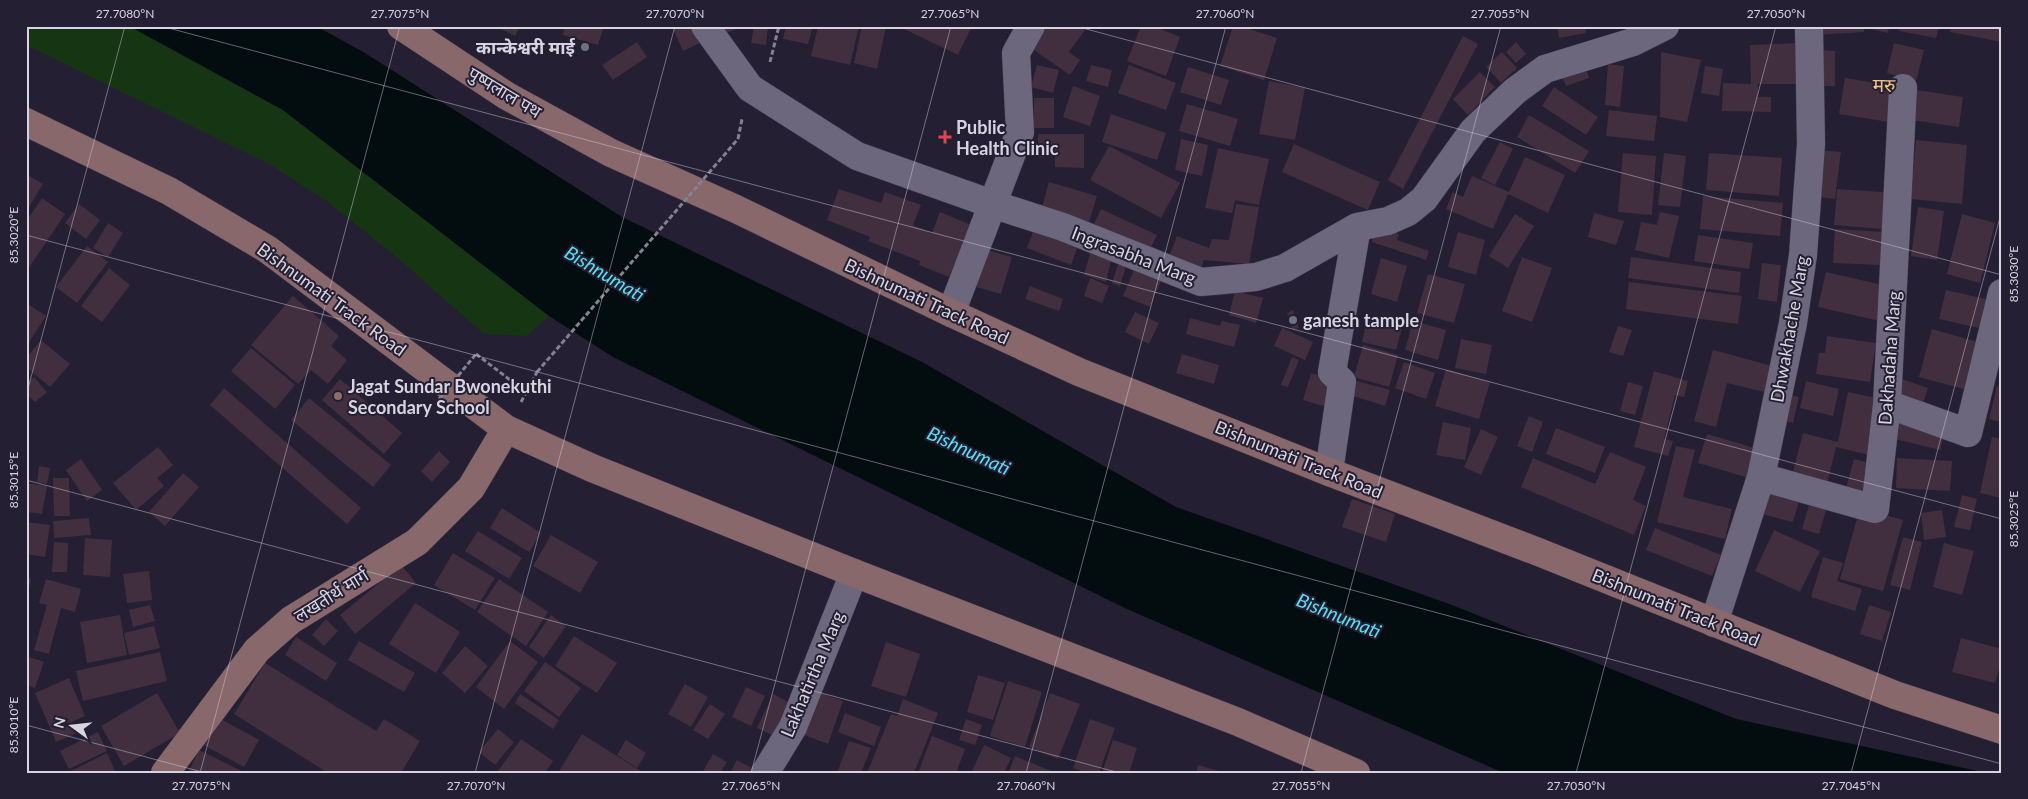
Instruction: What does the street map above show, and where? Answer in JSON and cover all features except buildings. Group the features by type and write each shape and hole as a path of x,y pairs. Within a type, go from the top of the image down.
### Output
{"main road":[{"name":"पुष्पलाल पथ","path":"401,26 507,96 611,153"},
{"name":"Bishnumati Track Road","path":"26,122 169,191 268,249 506,429 592,468 854,573 1156,690 1356,773"},
{"name":"Bishnumati Track Road","path":"611,153 736,209 951,313 1079,372 1329,472 1536,551 1895,695 2002,730"},
{"name":"लखतीर्थ मार्ग","path":"165,773 257,650 291,620 418,542 471,488 506,429"}],"street":[{"name":"Ingrasabha Marg","path":"705,26 750,88 858,156 992,204 1063,227 1201,282 1256,277 1285,268 1357,227 1388,221 1408,212 1424,199 1473,132 1515,91 1545,69 1633,42 1664,26"},
{"path":"951,313 1020,132 1016,53 1031,26"},
{"name":"Dhwakhache Marg","path":"1714,623 1762,477 1793,323 1803,255 1810,144 1809,26"},
{"name":"Dakhadaha Marg","path":"1762,477 1875,509 1887,404 1903,88"},
{"path":"1329,472 1342,382 1332,372 1357,227"},
{"path":"1887,404 1968,434 2002,293"},
{"name":"Lakhatirtha Marg","path":"765,773 793,727 854,573"}],"path":[{"path":"537,372 738,139"},
{"path":"438,399 476,354 526,392"}],"green space":[{"path":"26,26 129,26 283,110 549,316 527,336 484,334 395,256 325,200 269,164 26,45"}],"water":[{"name":"Bishnumati","path":"129,26 316,26 365,53 622,217 922,362 1176,507 1452,605 1736,719 1987,773 1504,773 1127,609 613,357 549,316 283,110"}],"place":[{"name":"कान्केश्वरी माई","path":"585,47"},
{"name":"Public Health Clinic","path":"945,137"},
{"name":"ganesh tample","path":"1293,320"},
{"name":"Jagat Sundar Bwonekuthi Secondary School","path":"338,396"}],"district":[{"name":"मरु","path":"1884,84"}]}
